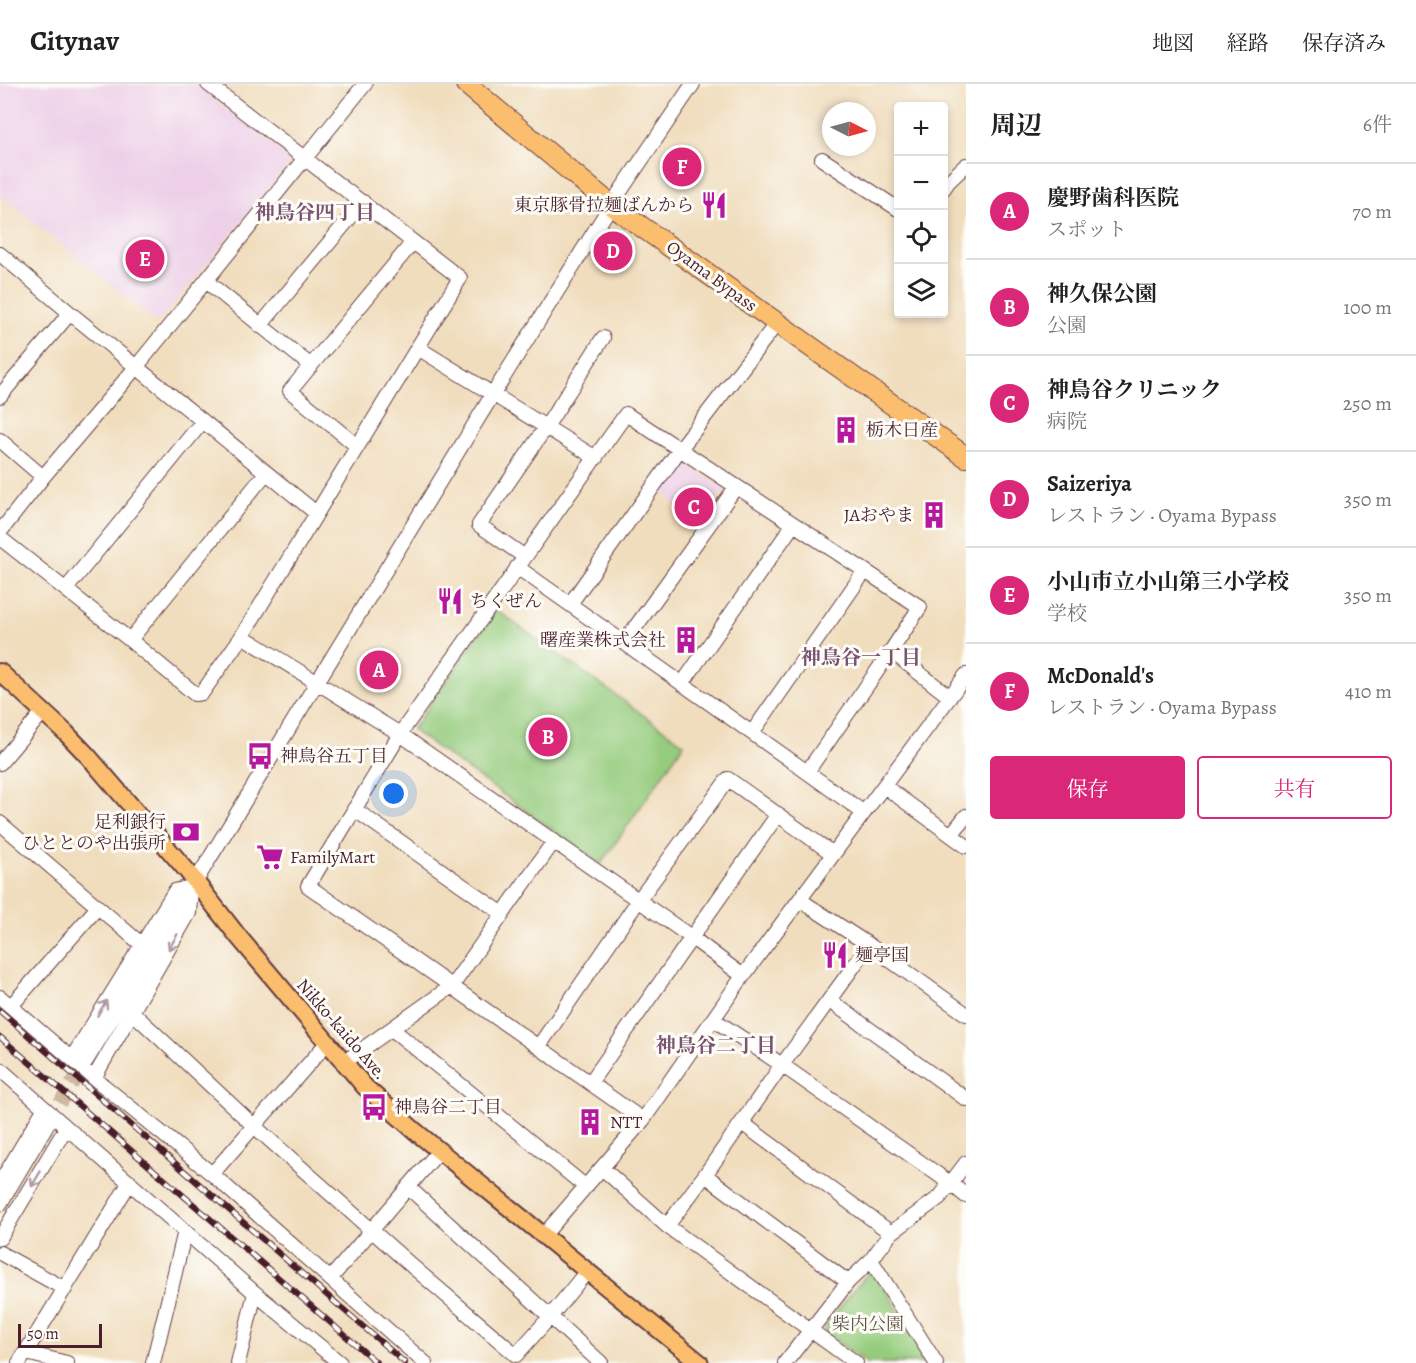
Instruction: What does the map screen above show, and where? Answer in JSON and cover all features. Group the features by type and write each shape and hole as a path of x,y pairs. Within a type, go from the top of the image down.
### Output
{"highway":[{"name":"Oyama Bypass","path":"466,84 611,205 966,457"}],"main road":[{"name":"Nikko-kaido Ave.","path":"0,672 88,756 365,1087 439,1151 700,1363"}],"street":[{"path":"0,538 195,694 202,693 242,636 460,278 208,84"},
{"path":"0,532 365,84"},
{"path":"86,1061 493,394 611,205 693,84"},
{"path":"822,159 894,206"},
{"path":"948,184 966,165"},
{"path":"260,326 363,202"},
{"path":"357,446 290,391 413,242"},
{"path":"3,261 137,366 316,513"},
{"path":"206,281 311,366"},
{"path":"0,396 70,313"},
{"path":"570,604 680,449 777,323"},
{"path":"603,338 479,525 570,604 864,813"},
{"path":"418,348 596,458"},
{"path":"643,1120 308,886 400,734 626,414 920,607 807,772"},
{"path":"66,590 203,421"},
{"path":"0,440 43,477"},
{"path":"130,640 266,473"},
{"path":"624,643 736,487"},
{"path":"682,684 793,525"},
{"path":"752,733 864,572"},
{"path":"242,636 400,734 691,937 743,976"},
{"path":"891,651 950,697"},
{"path":"543,1236 643,1120 743,976 966,675"},
{"path":"0,764 43,712"},
{"path":"539,1046 638,901 728,779 834,854"},
{"path":"884,786 966,846"},
{"path":"354,809 503,914"},
{"path":"590,1083 778,814"},
{"path":"951,836 966,816"},
{"path":"2,828 141,944"},
{"path":"343,1063 452,986 554,841"},
{"path":"72,1058 175,891 193,884"},
{"path":"94,1077 189,913 193,884"},
{"path":"800,900 869,945 966,1014"},
{"path":"98,908 5,1001 212,1174 425,1363"},
{"path":"667,1226 869,945"},
{"path":"829,1000 966,1099"},
{"path":"133,1013 254,1126 517,1360 587,1271"},
{"path":"713,1019 782,1065 966,1196"},
{"path":"392,1029 586,1186"},
{"path":"212,1174 327,1043"},
{"path":"0,1069 47,1115 66,1128 130,1182 255,1293 339,1363"},
{"path":"0,1183 47,1115"},
{"path":"0,1204 47,1115"},
{"path":"742,1123 891,1233"},
{"path":"0,1238 66,1128"},
{"path":"330,1279 439,1151"},
{"path":"785,1363 848,1282 871,1260 891,1233 940,1197 966,1163"},
{"path":"602,1168 667,1226 856,1363"},
{"path":"705,1175 848,1282"},
{"path":"67,1363 22,1358 130,1182"},
{"path":"408,1187 601,1363"},
{"path":"153,1363 185,1231"},
{"path":"0,1253 65,1289"},
{"path":"871,1260 936,1363"},
{"path":"238,1363 255,1293"}],"shaded area":[{"path":"0,84 195,84 293,159 158,323 0,195"},
{"path":"681,459 725,490 694,523 660,488"}],"green space":[{"path":"496,610 684,744 601,864 412,730"},
{"name":"柴内公園","path":"868,1273 877,1275 929,1363 867,1363 826,1333 826,1324"}],"tunnel":[{"path":"49,1121 86,1061"}],"railway":[{"path":"0,1011 405,1363"},
{"path":"0,1037 377,1363"}],"place":[{"name":"McDonald's","path":"682,167"},
{"name":"東京豚骨拉麺ばんから","path":"714,205"},
{"name":"Saizeriya","path":"613,251"},
{"name":"小山市立小山第三小学校","path":"145,259"},
{"name":"栃木日産","path":"846,430"},
{"name":"神鳥谷クリニック","path":"694,507"},
{"name":"JAおやま","path":"934,515"},
{"name":"ちくぜん","path":"450,601"},
{"name":"曙産業株式会社","path":"686,640"},
{"name":"慶野歯科医院","path":"379,670"},
{"name":"神久保公園","path":"548,737"},
{"name":"神鳥谷五丁目","path":"260,756"},
{"name":"足利銀行 ひととのや出張所","path":"186,832"},
{"name":"FamilyMart","path":"270,857"},
{"name":"麺亭国","path":"835,955"},
{"name":"神鳥谷二丁目","path":"374,1107"},
{"name":"NTT","path":"590,1122"}],"district":[{"name":"神鳥谷四丁目","path":"315,212"},
{"name":"神鳥谷一丁目","path":"861,657"},
{"name":"神鳥谷二丁目","path":"716,1045"}]}
